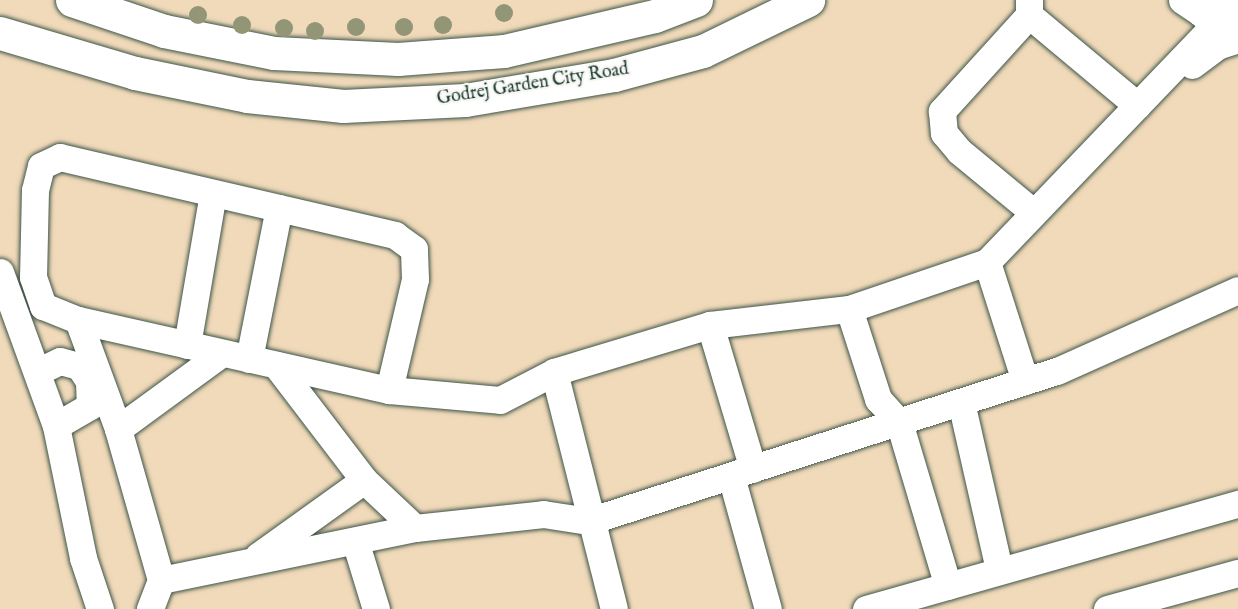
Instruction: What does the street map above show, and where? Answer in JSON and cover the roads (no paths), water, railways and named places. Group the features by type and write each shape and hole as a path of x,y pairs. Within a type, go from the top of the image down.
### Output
{"street":[{"path":"72,0 164,31 274,53 398,59 504,51 655,16 696,0"},
{"name":"Godrej Garden City Road","path":"0,33 146,76 247,96 354,105 465,100 614,75 703,51 808,0"},
{"path":"1191,6 1228,0"},
{"path":"1191,6 1238,22"},
{"path":"389,390 415,279 414,249 395,235 60,157 40,166 34,190 33,277 43,306 78,320 389,390 500,400 554,372 710,325 849,309 987,262 1214,25 1191,6"},
{"path":"1033,212 959,151 944,133 942,111 1029,7 1133,109"},
{"path":"1133,109 1217,46 1238,39"},
{"path":"187,345 213,193"},
{"path":"249,358 279,208"},
{"path":"987,262 1025,381"},
{"path":"0,272 56,426 83,558 100,609"},
{"path":"161,580 255,558 356,544 415,528 543,514 589,521 1025,381 1238,290"},
{"path":"849,309 878,399 899,422 948,586"},
{"path":"78,320 94,380 118,429 161,580 150,609"},
{"path":"710,325 742,472 768,609"},
{"path":"118,429 222,353"},
{"path":"37,372 60,361 79,366 94,380"},
{"path":"276,365 364,480 415,528"},
{"path":"554,372 589,521 614,609"},
{"path":"56,426 90,406 94,380"},
{"path":"961,402 999,569"},
{"path":"255,558 364,480"},
{"path":"866,609 999,569 1238,504"},
{"path":"356,544 376,609"},
{"path":"1107,609 1238,573"}]}
